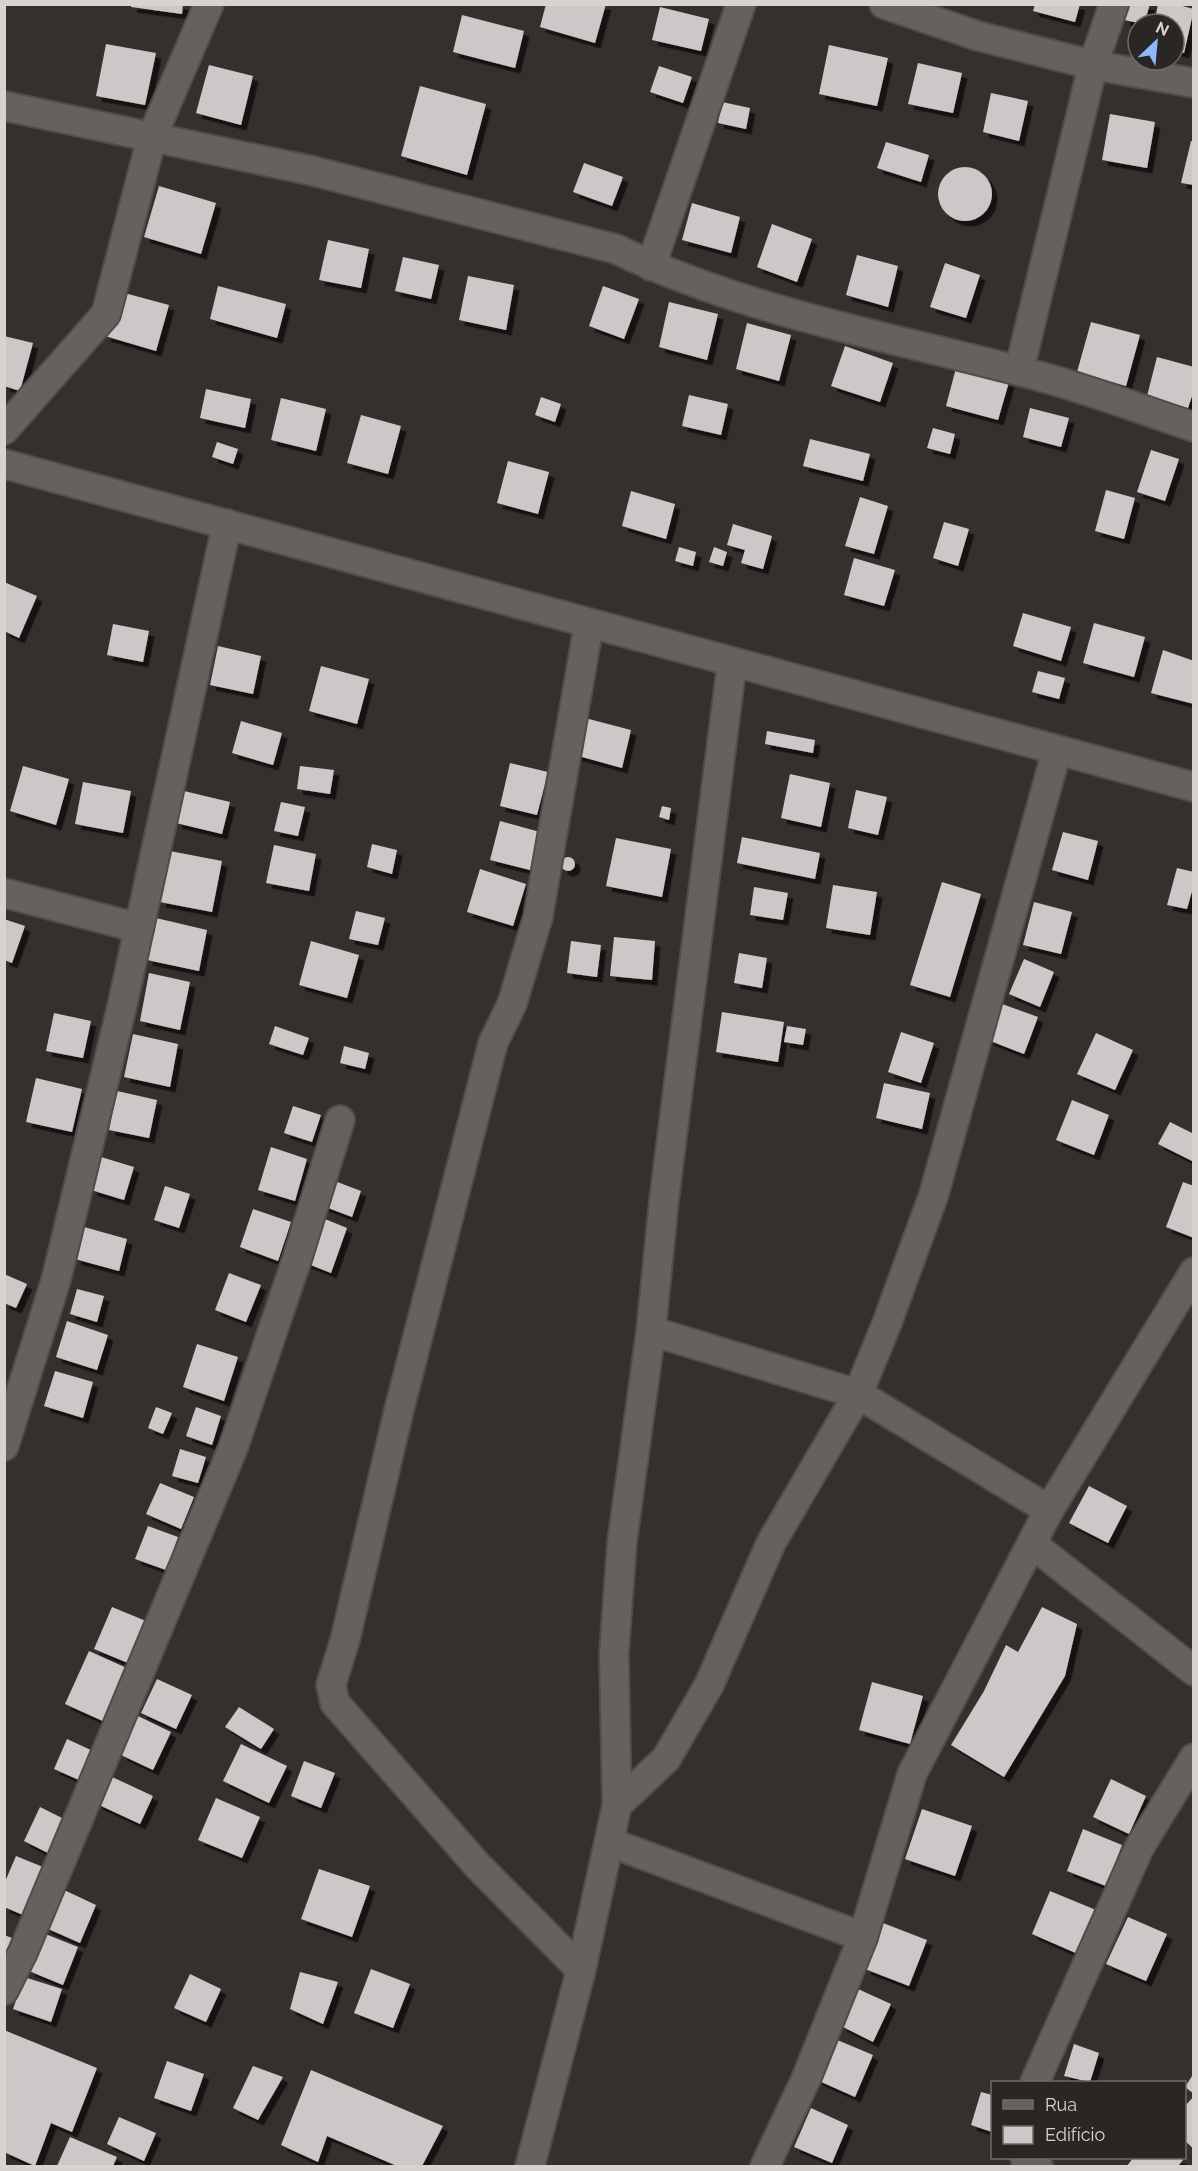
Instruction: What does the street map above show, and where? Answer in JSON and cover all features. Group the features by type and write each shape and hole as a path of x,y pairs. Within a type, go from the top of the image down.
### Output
{"street":[{"path":"4,430 106,314 152,137 209,4"},
{"path":"651,266 741,4"},
{"path":"884,4 978,36 1093,65 1194,83"},
{"path":"1019,371 1093,65 1114,4"},
{"path":"4,106 313,171 615,249 651,266 759,305 1043,377 1194,427"},
{"path":"4,464 1194,787"},
{"path":"4,1446 57,1280 121,1014 227,525"},
{"path":"581,1970 478,1866 373,1748 335,1703 331,1685 345,1640 402,1398 493,1043 512,1004 538,917 589,624"},
{"path":"531,2166 581,1970 617,1805 614,1654 622,1542 651,1331 664,1200 732,663"},
{"path":"617,1805 666,1759 709,1685 771,1543 858,1394 887,1323 934,1194 1057,750"},
{"path":"4,893 139,928"},
{"path":"4,1990 27,1941 233,1448 297,1259 340,1120"},
{"path":"765,2166 806,2079 863,1937 912,1773 1049,1510 1194,1272"},
{"path":"651,1331 858,1394 1049,1510"},
{"path":"1032,1544 1194,1671"},
{"path":"1035,2081 1139,1848 1194,1758"},
{"path":"609,1842 863,1937"}],"building":[{"path":"132,4 183,4 182,14 131,7"},
{"path":"546,4 606,4 595,43 540,27"},
{"path":"1035,4 1080,4 1075,22 1033,11"},
{"path":"1129,4 1150,4 1148,12 1126,12"},
{"path":"1158,4 1175,4 1194,9 1186,44 1186,12 1156,12"},
{"path":"660,7 709,19 701,51 652,40"},
{"path":"462,15 524,31 515,68 453,52"},
{"path":"106,44 156,53 145,105 96,96"},
{"path":"829,45 888,58 877,106 819,94"},
{"path":"918,63 962,73 953,113 908,104"},
{"path":"209,65 253,76 241,125 196,113"},
{"path":"659,66 692,77 683,103 650,92"},
{"path":"420,86 486,104 467,175 401,156"},
{"path":"991,93 1028,101 1019,141 983,132"},
{"path":"722,102 750,108 746,129 718,123"},
{"path":"1110,114 1155,122 1147,168 1102,160"},
{"path":"1191,141 1194,141 1194,185 1181,183"},
{"path":"886,142 929,155 921,182 877,168"},
{"path":"584,163 623,177 612,206 573,192"},
{"path":"960,167 970,167 980,171 988,179 992,194 988,209 980,217 970,221 960,221 950,217 942,209 938,199 938,189 942,179 950,171"},
{"path":"159,186 216,203 201,254 144,237"},
{"path":"692,203 740,217 731,253 682,240"},
{"path":"772,224 812,239 797,282 757,267"},
{"path":"328,240 369,249 361,288 319,280"},
{"path":"857,255 898,266 888,307 846,295"},
{"path":"403,257 439,265 431,299 395,291"},
{"path":"945,263 980,275 966,318 930,307"},
{"path":"468,276 514,285 506,330 459,320"},
{"path":"218,286 286,304 277,338 210,319"},
{"path":"603,286 639,299 624,339 589,326"},
{"path":"117,291 169,305 156,351 105,336"},
{"path":"669,302 718,314 707,360 659,347"},
{"path":"1091,322 1140,335 1126,386 1077,372"},
{"path":"747,323 791,335 779,381 736,369"},
{"path":"4,336 33,343 20,391 4,386"},
{"path":"845,346 893,363 880,402 831,386"},
{"path":"1157,357 1194,367 1194,390 1188,408 1147,396"},
{"path":"956,368 1009,382 998,420 946,406"},
{"path":"206,389 251,399 245,428 200,418"},
{"path":"689,395 728,404 721,435 682,426"},
{"path":"541,397 561,404 555,422 535,415"},
{"path":"281,398 326,409 316,451 271,440"},
{"path":"1030,408 1069,418 1061,447 1023,437"},
{"path":"361,415 401,426 388,474 347,463"},
{"path":"933,428 955,434 950,454 927,448"},
{"path":"810,439 870,454 863,481 803,466"},
{"path":"217,442 238,449 233,464 212,457"},
{"path":"1151,450 1179,459 1165,501 1137,492"},
{"path":"508,461 549,472 538,514 497,503"},
{"path":"1106,490 1135,498 1124,539 1095,531"},
{"path":"631,491 675,504 666,539 622,526"},
{"path":"860,497 888,506 874,554 845,546"},
{"path":"944,522 969,529 958,566 933,558"},
{"path":"733,524 772,536 763,569 741,563 745,550 727,545"},
{"path":"679,547 696,552 693,566 675,561"},
{"path":"714,547 727,552 723,566 709,562"},
{"path":"854,558 895,570 884,606 844,595"},
{"path":"4,582 37,596 19,638 4,631"},
{"path":"1023,613 1071,627 1061,661 1013,646"},
{"path":"1094,623 1145,637 1134,677 1083,663"},
{"path":"113,624 149,631 143,662 107,655"},
{"path":"218,646 261,656 253,694 210,685"},
{"path":"1163,650 1194,661 1194,704 1151,693"},
{"path":"321,666 369,679 357,724 309,711"},
{"path":"1038,671 1065,678 1059,699 1032,692"},
{"path":"585,718 631,730 622,768 575,755"},
{"path":"241,721 282,733 273,765 232,753"},
{"path":"767,731 815,740 813,753 765,744"},
{"path":"510,763 548,772 537,815 500,806"},
{"path":"23,766 69,779 56,825 10,811"},
{"path":"300,766 334,770 330,794 297,789"},
{"path":"790,774 830,783 821,827 781,818"},
{"path":"83,782 131,791 123,833 75,824"},
{"path":"856,790 887,797 878,835 848,828"},
{"path":"184,791 230,802 222,834 176,823"},
{"path":"281,802 305,807 298,836 274,831"},
{"path":"662,806 671,808 669,820 659,817"},
{"path":"500,821 540,832 530,870 490,860"},
{"path":"1063,832 1098,841 1088,880 1052,870"},
{"path":"742,837 820,853 815,879 737,863"},
{"path":"616,838 671,849 662,897 606,886"},
{"path":"372,844 397,850 392,874 367,867"},
{"path":"274,845 316,854 309,891 266,883"},
{"path":"170,851 222,861 212,912 160,902"},
{"path":"565,857 571,857 575,864 571,871 565,871 561,867 561,861"},
{"path":"1177,868 1194,872 1194,884 1187,909 1167,905"},
{"path":"480,869 526,884 513,926 467,912"},
{"path":"942,882 981,894 950,997 910,985"},
{"path":"833,885 877,892 870,935 826,928"},
{"path":"754,887 788,893 783,920 750,915"},
{"path":"1034,902 1072,912 1061,954 1023,945"},
{"path":"356,911 385,918 378,945 349,939"},
{"path":"156,918 207,930 199,971 147,960"},
{"path":"4,919 25,926 12,963 4,960"},
{"path":"614,937 655,941 652,980 610,976"},
{"path":"311,941 359,955 347,998 299,985"},
{"path":"571,941 601,945 597,977 567,973"},
{"path":"739,953 767,958 762,988 734,983"},
{"path":"1024,959 1054,972 1040,1007 1009,994"},
{"path":"149,973 190,982 180,1030 140,1021"},
{"path":"1002,1004 1038,1017 1024,1054 988,1040"},
{"path":"722,1012 784,1022 778,1062 716,1052"},
{"path":"54,1013 91,1021 83,1058 46,1051"},
{"path":"275,1026 309,1038 303,1055 269,1044"},
{"path":"787,1026 806,1029 803,1045 784,1042"},
{"path":"901,1032 934,1043 921,1083 888,1072"},
{"path":"1096,1033 1133,1050 1115,1090 1077,1074"},
{"path":"133,1034 178,1044 170,1087 124,1077"},
{"path":"344,1046 369,1053 365,1069 340,1063"},
{"path":"36,1078 82,1089 72,1132 26,1122"},
{"path":"884,1083 930,1093 922,1129 876,1118"},
{"path":"117,1091 157,1100 149,1138 109,1130"},
{"path":"1072,1100 1109,1115 1094,1155 1056,1140"},
{"path":"293,1106 321,1115 312,1142 284,1133"},
{"path":"1170,1122 1194,1134 1194,1162 1158,1144"},
{"path":"271,1147 307,1159 295,1201 258,1190"},
{"path":"101,1157 134,1167 124,1200 91,1190"},
{"path":"332,1180 361,1191 352,1217 323,1206"},
{"path":"1183,1182 1194,1186 1194,1238 1166,1227"},
{"path":"165,1186 190,1194 179,1228 154,1220"},
{"path":"253,1209 291,1222 278,1261 240,1247"},
{"path":"320,1217 347,1228 331,1273 303,1262"},
{"path":"84,1227 127,1239 119,1271 75,1259"},
{"path":"229,1273 261,1285 246,1322 215,1310"},
{"path":"4,1274 27,1284 16,1308 4,1303"},
{"path":"77,1289 104,1296 97,1322 70,1314"},
{"path":"67,1321 108,1335 97,1370 56,1357"},
{"path":"197,1344 238,1357 224,1401 183,1387"},
{"path":"55,1371 93,1382 83,1418 44,1406"},
{"path":"156,1407 172,1413 163,1434 148,1428"},
{"path":"196,1407 221,1416 212,1445 186,1436"},
{"path":"180,1449 206,1457 198,1483 172,1476"},
{"path":"160,1483 194,1497 181,1529 146,1514"},
{"path":"1089,1486 1127,1506 1108,1543 1069,1523"},
{"path":"148,1526 178,1537 166,1570 135,1559"},
{"path":"112,1607 146,1621 128,1663 94,1649"},
{"path":"1042,1607 1077,1624 1065,1676 1004,1777 951,1745 984,1691 1006,1645 1018,1652"},
{"path":"89,1651 129,1669 105,1722 65,1704"},
{"path":"157,1679 192,1695 176,1729 141,1713"},
{"path":"872,1682 923,1696 910,1744 859,1730"},
{"path":"239,1707 274,1729 261,1749 225,1727"},
{"path":"138,1716 171,1732 153,1770 121,1755"},
{"path":"67,1739 93,1751 79,1780 54,1769"},
{"path":"241,1744 287,1766 269,1803 223,1781"},
{"path":"304,1761 335,1773 321,1808 291,1796"},
{"path":"110,1776 153,1796 140,1824 97,1804"},
{"path":"1111,1779 1146,1796 1129,1834 1093,1817"},
{"path":"216,1798 260,1817 242,1858 198,1840"},
{"path":"40,1807 64,1819 48,1853 24,1841"},
{"path":"922,1809 972,1826 955,1876 905,1859"},
{"path":"1083,1829 1122,1845 1106,1886 1067,1871"},
{"path":"16,1856 43,1867 23,1915 4,1907 4,1884"},
{"path":"319,1869 370,1886 352,1937 301,1919"},
{"path":"62,1889 96,1905 80,1943 46,1928"},
{"path":"1050,1891 1096,1910 1078,1954 1032,1934"},
{"path":"1128,1917 1167,1934 1146,1981 1106,1964"},
{"path":"883,1923 927,1940 909,1986 865,1969"},
{"path":"43,1933 78,1947 63,1985 29,1971"},
{"path":"4,1935 12,1938 5,1957 4,1957"},
{"path":"371,1969 410,1984 393,2028 354,2013"},
{"path":"300,1972 338,1982 323,2024 290,2009"},
{"path":"190,1974 221,1989 206,2022 174,2008"},
{"path":"24,1977 62,1989 51,2022 13,2009"},
{"path":"858,1989 891,2004 873,2042 841,2026"},
{"path":"4,2030 97,2068 72,2132 51,2123 35,2166 4,2152"},
{"path":"835,2039 873,2055 855,2097 817,2080"},
{"path":"1074,2044 1099,2053 1090,2081 1064,2076"},
{"path":"167,2061 204,2074 191,2111 154,2098"},
{"path":"253,2066 283,2077 258,2120 233,2108"},
{"path":"311,2070 443,2126 422,2166 397,2166 327,2136 318,2162 281,2145"},
{"path":"1194,2073 1194,2094 1186,2085"},
{"path":"981,2092 991,2095 991,2132 971,2125"},
{"path":"1194,2096 1194,2149 1186,2142 1186,2105"},
{"path":"811,2108 848,2125 832,2163 794,2147"},
{"path":"119,2117 156,2133 144,2161 107,2144"},
{"path":"70,2137 117,2157 113,2166 57,2166"},
{"path":"1132,2159 1183,2160 1178,2166 1127,2166"}]}
